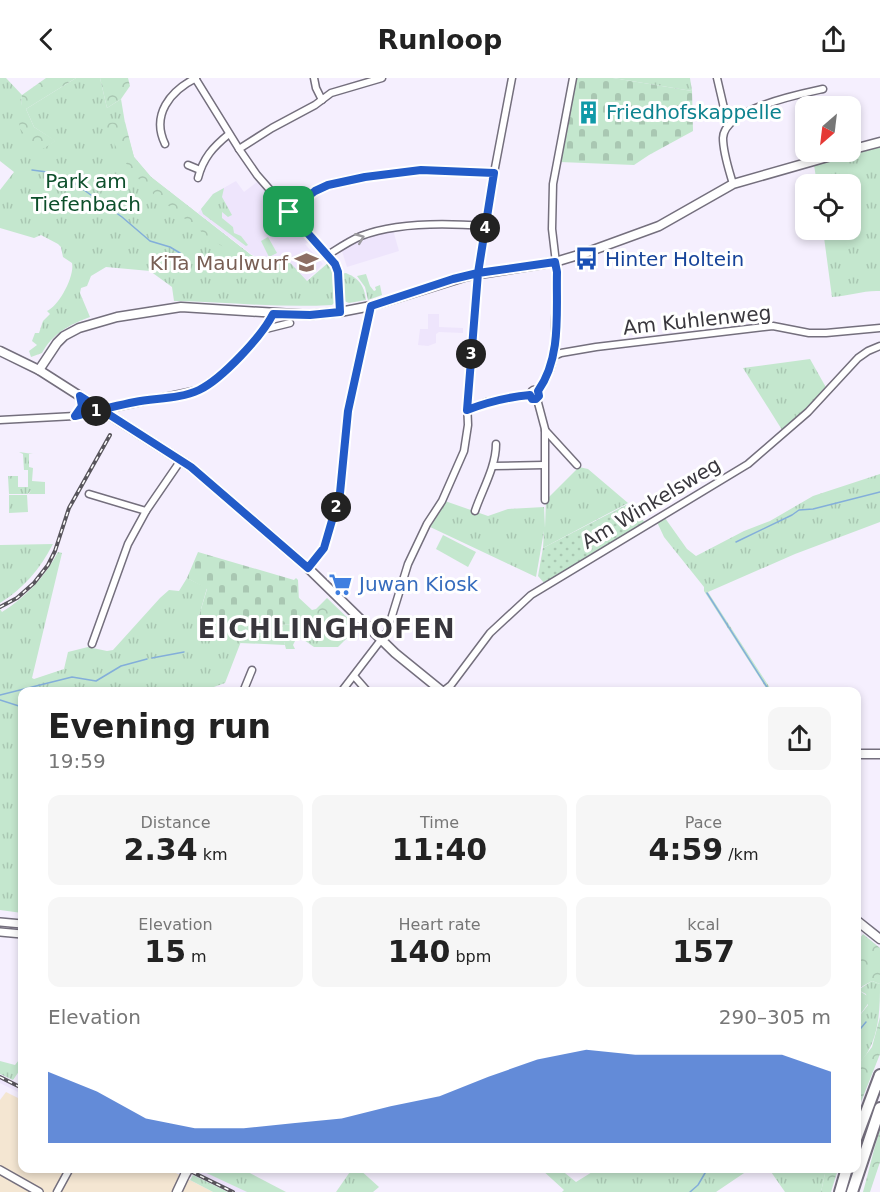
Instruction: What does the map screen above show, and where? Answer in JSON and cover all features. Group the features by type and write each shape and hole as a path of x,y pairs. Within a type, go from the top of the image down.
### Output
{"highway":[{"path":"861,1126 880,1075"},
{"path":"861,1165 880,1108"},
{"path":"840,1192 846,1173"},
{"path":"852,1192 858,1173"}],"main road":[{"path":"861,147 880,142"},
{"path":"39,370 64,336 79,328 117,317 181,307 310,315 371,306 453,279 478,273 555,262 585,254 659,226 733,184 810,162"},
{"path":"0,351 39,370 181,460 308,568 382,640 437,687"},
{"path":"861,754 880,754"},
{"path":"861,924 880,939"},
{"path":"177,1192 186,1173"}],"street":[{"path":"165,144 159,125 163,112 176,91 195,78 257,175 328,255 338,272 340,312"},
{"path":"314,78 322,100"},
{"path":"239,149 331,93 382,78"},
{"path":"346,687 387,632 403,577 427,524 442,501 458,467 466,440 478,273 512,78"},
{"path":"545,500 545,429 537,399 540,395 538,391 550,370 554,356 557,272 552,229 553,184 573,78"},
{"path":"717,78 724,108 733,120"},
{"path":"733,184 723,139 725,130 733,120 779,99 823,89"},
{"path":"198,178 214,146 229,134"},
{"path":"188,165 200,170"},
{"path":"289,212 315,191 328,185 365,177 421,170 494,173"},
{"path":"328,255 347,243 381,230 457,224 485,226"},
{"path":"308,568 324,548 340,493 348,411 371,306"},
{"path":"0,420 75,416 200,389 215,379 266,329 273,314"},
{"path":"266,329 290,323"},
{"name":"Am Kuhlenweg","path":"554,356 596,347 773,327 809,333 880,328"},
{"name":"Am Winkelsweg","path":"447,687 490,633 531,595 748,464 808,412 858,358 880,346"},
{"path":"530,395 532,390 538,391"},
{"path":"467,410 487,402 530,395"},
{"path":"530,395 532,399 537,399"},
{"path":"75,416 82,406 80,396"},
{"path":"545,429 577,465"},
{"path":"474,511 496,457 496,444"},
{"path":"92,644 128,544 181,460"},
{"path":"493,466 544,465"},
{"path":"89,494 147,511"},
{"path":"245,687 252,670"},
{"path":"354,676 364,687"},
{"path":"0,922 18,924"},
{"path":"0,932 18,934"},
{"path":"0,1170 39,1192"},
{"path":"57,1192 67,1173"}],"shaded area":[{"path":"236,181 244,192 257,182 310,242 305,244 323,264 306,281 283,255 267,262 251,254 198,213 213,194"},
{"path":"393,230 399,251 347,267 341,248 367,237"},
{"path":"428,314 439,314 439,327 463,328 463,333 439,332 436,334 436,343 428,346 418,345 420,329 428,329"},
{"path":"0,1074 18,1083 18,1092 0,1083"},
{"path":"6,1092 18,1098 18,1173 176,1173 183,1176 174,1192 0,1192 0,1100"},
{"path":"207,1173 247,1192 228,1192 193,1175"},
{"path":"186,1178 213,1192 179,1192"}],"green space":[{"name":"Park am Tiefenbach","path":"0,78 6,78 22,95 21,106 43,148 55,141 34,127 26,109 76,78 100,78 107,108 121,99 134,157 151,177 251,255 267,263 283,255 307,281 328,263 332,271 334,303 332,305 292,306 174,301 172,287 150,271 106,267 91,276 87,286 81,288 80,293 90,317 62,330 42,353 31,357 29,351 37,345 32,341 35,333 39,333 43,321 50,314 47,311 56,304 65,291 71,276 72,263 63,257 58,244 41,235 34,238 0,228 0,190 14,172 0,161"},
{"path":"46,78 76,78 26,109 34,127 56,141 37,152 19,127 22,95"},
{"path":"100,78 128,78 130,86 121,99 107,108"},
{"path":"576,78 613,78 692,91 693,131 634,165 560,162"},
{"path":"613,78 690,78 692,91"},
{"path":"125,122 134,157 151,177 251,255 267,263 283,255 290,262 265,274 208,237 146,188 121,157 104,123"},
{"path":"880,146 880,291 832,297 824,240 861,240 861,174 815,174 814,165 824,162 861,162 861,151"},
{"path":"224,188 222,197 232,215 228,217 222,212 222,218 233,227 234,233 241,236 248,245 246,246 203,214 201,209 213,194"},
{"path":"268,237 277,253 269,257 261,241"},
{"path":"346,273 360,284 366,300 349,303 344,301 341,274"},
{"path":"366,274 374,291 375,287 380,285 382,295 368,300 365,287 357,276"},
{"path":"810,359 828,391 784,433 743,368"},
{"path":"19,452 33,454 29,454 29,467 33,468 32,481 45,482 45,494 29,494 31,490 28,494 9,494 8,476 18,476 18,487 28,487 28,470 24,470 23,454"},
{"path":"579,467 588,469 628,503 543,548 544,531 536,577 428,526 445,501 488,516 508,509 544,507 545,528 546,500"},
{"path":"880,474 880,522 795,554 708,592 769,687 765,687 704,591 704,587 664,537 657,522 665,518 687,549 696,556 744,531 770,521 813,496"},
{"path":"9,495 27,495 28,512 9,513"},
{"path":"626,505 646,523 545,584 538,576 543,548"},
{"path":"443,535 476,552 468,567 436,549"},
{"path":"53,544 31,577 0,603 0,545"},
{"path":"58,552 62,553 32,678 34,679 64,669 68,652 88,647 113,650 160,598 169,590 179,591 187,578 207,588 199,616 247,626 225,683 214,687 18,687 18,912 0,910 0,609 2,612 19,600 47,570"},
{"path":"198,552 294,580 296,578 298,580 300,624 247,626 199,616 207,589 187,578"},
{"path":"298,597 312,610 327,598 358,628 344,641 331,637 331,629 303,630 304,640 291,635 283,638 285,645 240,643 247,626 299,624"},
{"path":"331,629 344,641 338,647 314,647 304,640 303,630"},
{"path":"291,635 297,637 293,645 295,649 286,649 283,638"},
{"path":"863,934 880,948 880,984 872,981 861,987 861,937"},
{"path":"872,981 880,984 877,1028 870,1048 861,1061 861,1014 868,1005 866,994 861,992 861,988"},
{"path":"861,992 869,997 870,1001 861,1013"},
{"path":"880,1017 880,1054 861,1102 861,1061 872,1047"},
{"path":"0,1061 15,1065 18,1061 18,1073 13,1080 0,1074"},
{"path":"880,1130 880,1162 870,1192 863,1192 875,1146"},
{"path":"207,1173 250,1173 286,1192 247,1192"},
{"path":"349,1173 363,1173 379,1187 373,1192 336,1192"},
{"path":"545,1173 565,1173 576,1182 591,1173 744,1173 716,1192 562,1192 564,1190"},
{"path":"772,1173 825,1173 821,1192 785,1192"},
{"path":"825,1173 837,1173 831,1192 821,1192"},
{"path":"193,1175 228,1192 213,1192 190,1180"}],"waterway":[{"path":"32,170 67,178 122,217 150,241 170,247 180,253"},
{"path":"736,542 799,510 813,509 880,492"},
{"path":"707,593 767,687"},
{"path":"152,658 184,652"},
{"path":"32,687 72,677 96,681 121,666 147,659"},
{"path":"0,695 18,690"},
{"path":"0,700 18,706"},
{"path":"861,1028 866,1022"},
{"path":"690,1192 698,1185 705,1173"}],"railway":[{"path":"0,607 17,598 34,583 48,565 69,508 110,435"},
{"path":"0,1077 18,1086"},
{"path":"194,1173 233,1192"}],"place":[{"name":"Friedhofskappelle","path":"588,112"},
{"name":"Hinter Holtein","path":"587,259"},
{"name":"KiTa Maulwurf","path":"306,263"},
{"name":"Juwan Kiosk","path":"341,584"}],"district":[{"name":"EICHLINGHOFEN","path":"327,629"}],"route":[{"path":"289,212 315,191 328,185 365,177 421,170 494,173 478,273 555,262 557,272 554,356 536,399 532,399 530,395 510,397 487,402 467,410 478,273 371,306 348,411 340,493 324,548 308,568 191,467 102,410 89,402 80,396 82,406 75,416 102,410 134,402 189,393 200,389 215,379 247,349 266,329 273,314 310,315 340,312 338,272 335,264 289,212"}]}
